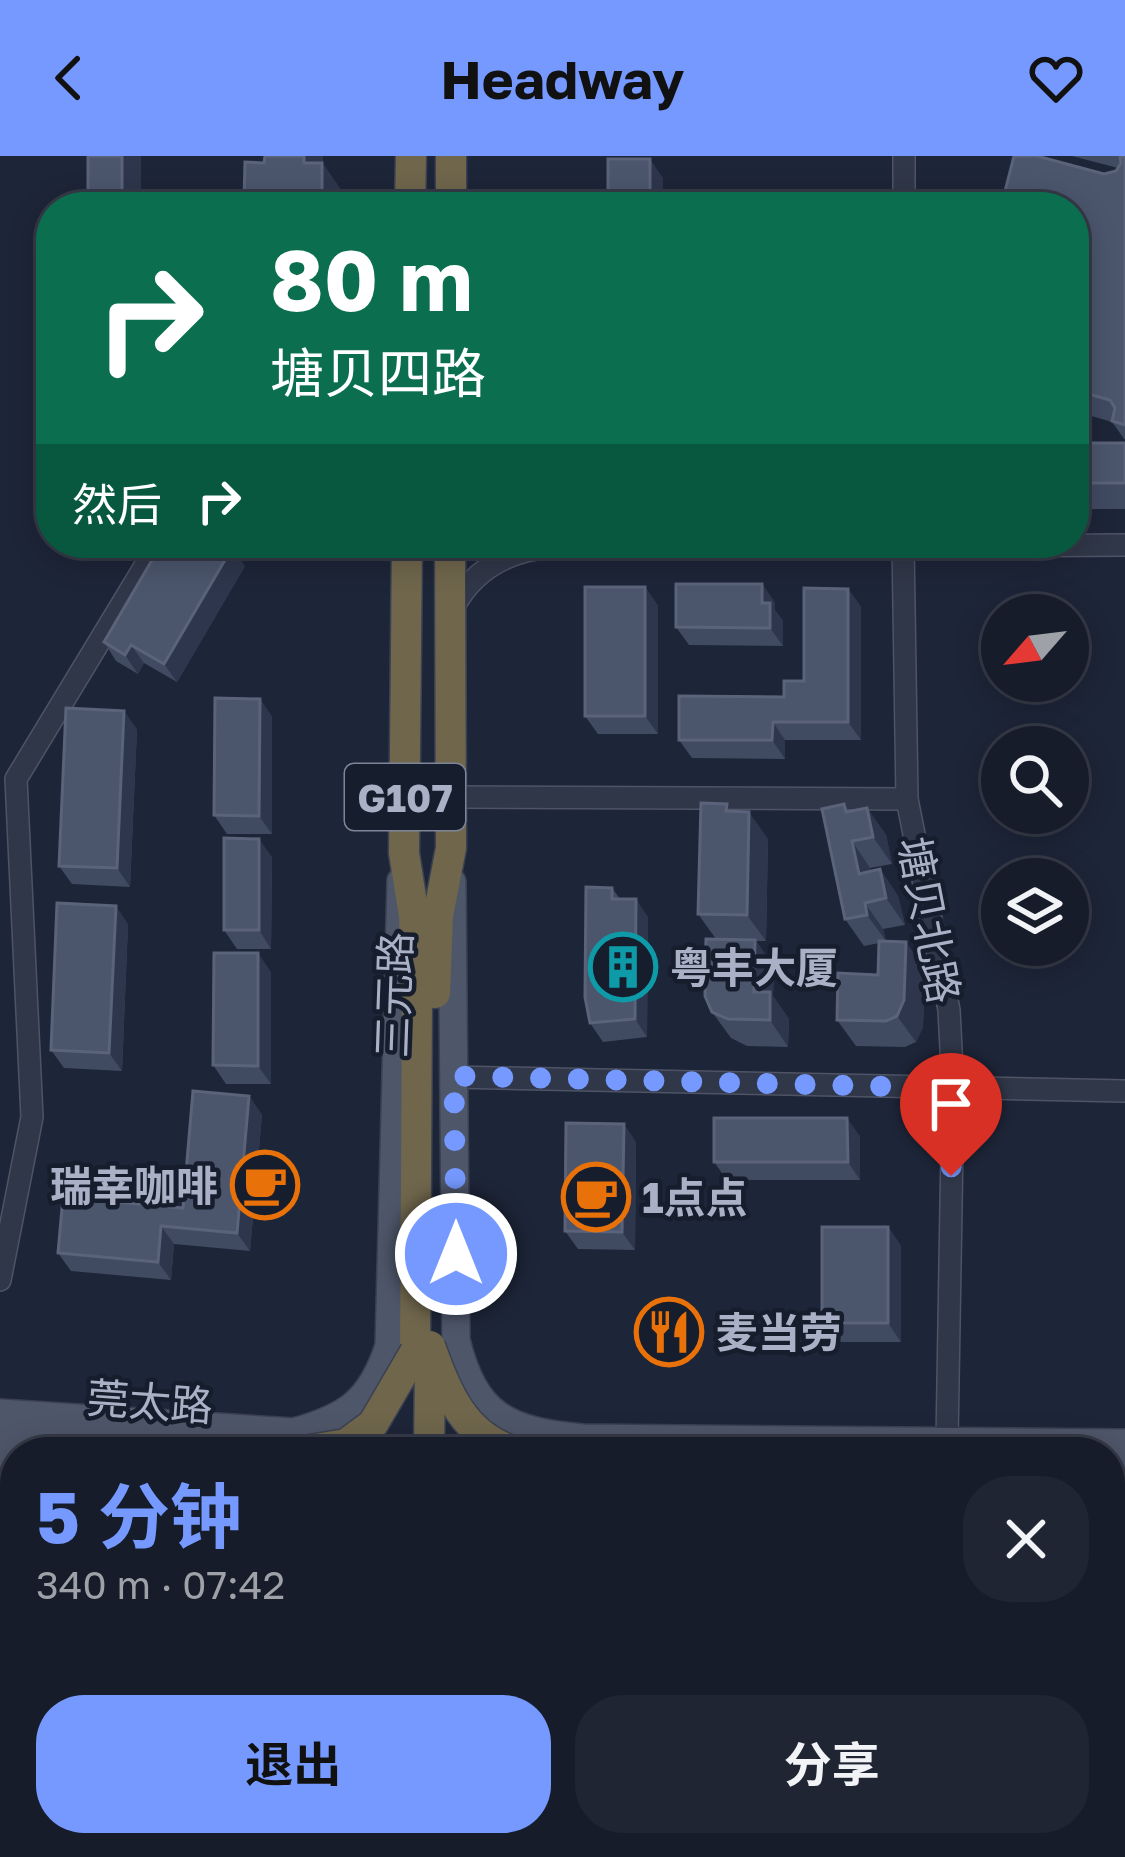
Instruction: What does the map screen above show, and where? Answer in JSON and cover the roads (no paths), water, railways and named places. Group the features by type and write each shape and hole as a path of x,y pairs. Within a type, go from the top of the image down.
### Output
{"highway":[{"path":"410,192 411,156"},
{"path":"451,156 451,192"},
{"name":"三元路","path":"407,558 404,853 425,1048 423,1349 428,1437"},
{"name":"三元路","path":"425,1048 438,916 451,848 451,558"},
{"path":"355,1437 373,1424 423,1349 470,1427 485,1437"},
{"name":"三元路","path":"414,1437 423,1349"}],"main road":[{"path":"451,848 456,1340 465,1377 512,1437"},
{"path":"332,1437 379,1378 389,1346 398,915 404,853"},
{"path":"0,1413 294,1432 336,1420 388,1385 421,1379 454,1384 484,1400 506,1423 562,1436 639,1437"},
{"name":"莞太路","path":"0,1432 74,1437"}],"street":[{"path":"904,156 904,192"},
{"path":"1089,545 1125,545"},
{"path":"0,1280 32,1117 16,779 150,558"},
{"path":"450,613 465,588 504,558"},
{"name":"塘贝北路","path":"903,558 907,800 949,1010 953,1088 947,1437"},
{"path":"450,797 907,800"},
{"path":"454,1076 1125,1091"}],"place":[{"name":"粤丰大厦","path":"623,967"},
{"name":"瑞幸咖啡","path":"265,1185"},
{"name":"1点点","path":"596,1197"},
{"name":"麦当劳","path":"669,1332"}]}
